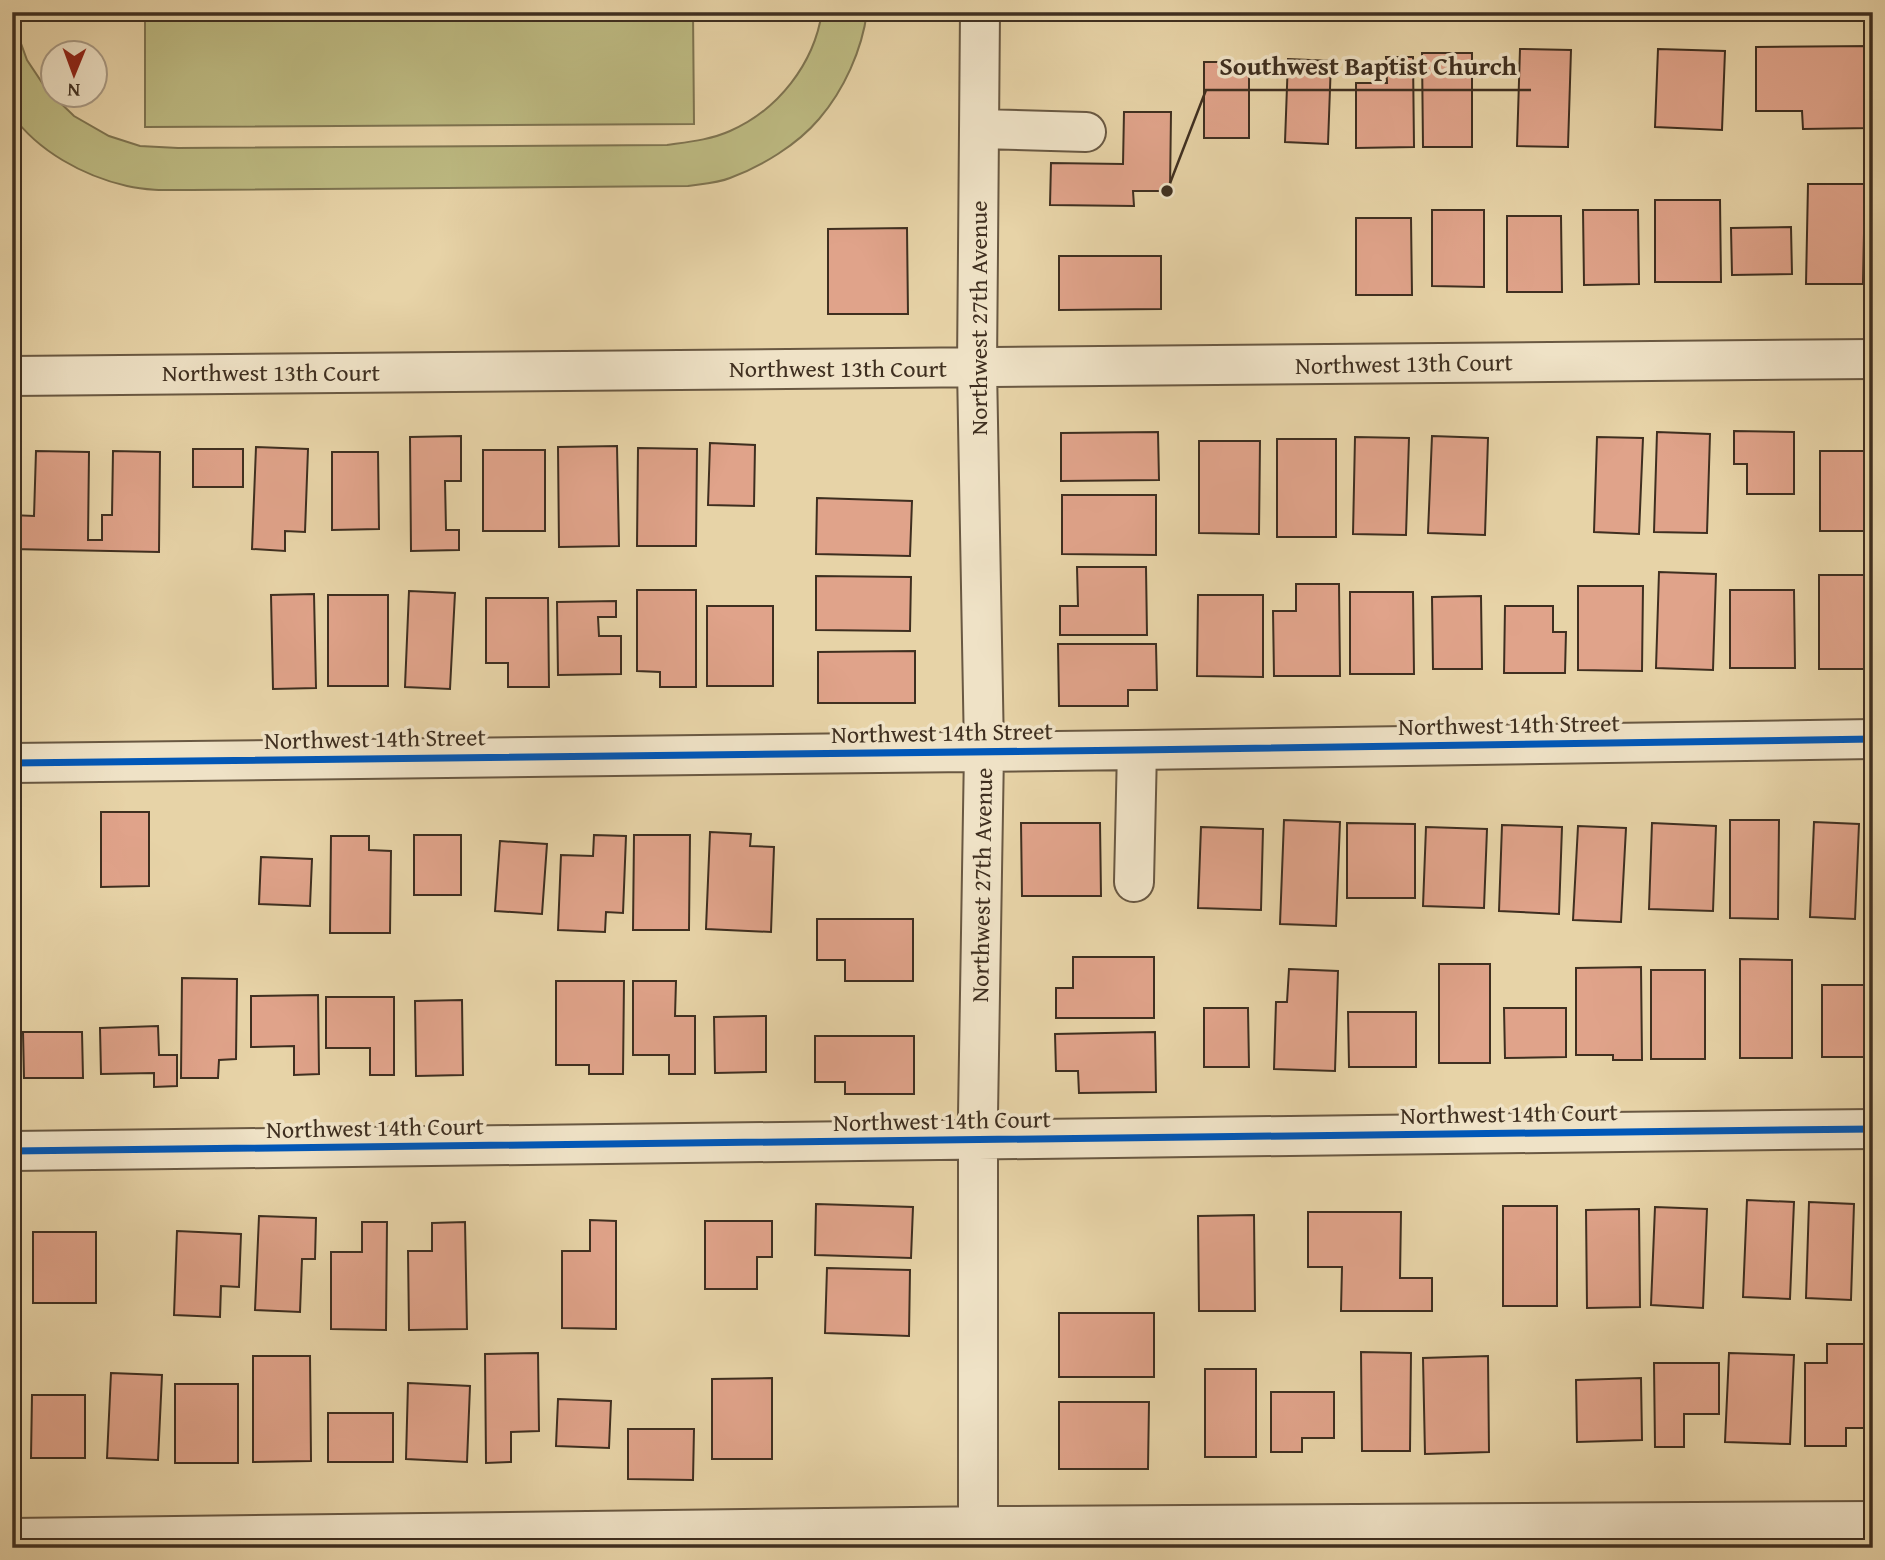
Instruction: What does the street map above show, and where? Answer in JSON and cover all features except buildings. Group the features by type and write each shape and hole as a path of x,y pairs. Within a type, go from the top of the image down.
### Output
{"street":[{"name":"Northwest 27th Avenue","path":"978,1537 978,1140 984,751 977,368 980,12"},
{"path":"979,129 1086,132"},
{"name":"Northwest 13th Court","path":"12,376 1873,359"},
{"name":"Northwest 14th Street","path":"12,763 1873,739"},
{"path":"1134,882 1137,750"},
{"name":"Northwest 14th Court","path":"12,1152 1873,1129"},
{"path":"12,1538 978,1537 1873,1521"}],"shaded area":[{"path":"12,12 27,60 38,76 38,108 66,108 74,116 109,136 140,146 667,145 722,134 764,111 791,83 802,67 818,31 822,12 867,12 861,41 850,69 828,108 810,129 778,154 754,167 720,181 688,186 176,190 135,188 110,182 78,169 48,151 12,115"},
{"path":"145,12 693,12 694,124 145,127"}],"cycle path":[{"path":"12,763 1873,739"},
{"path":"12,1151 1873,1129"}],"place":[{"name":"Southwest Baptist Church","path":"1167,191"}]}
